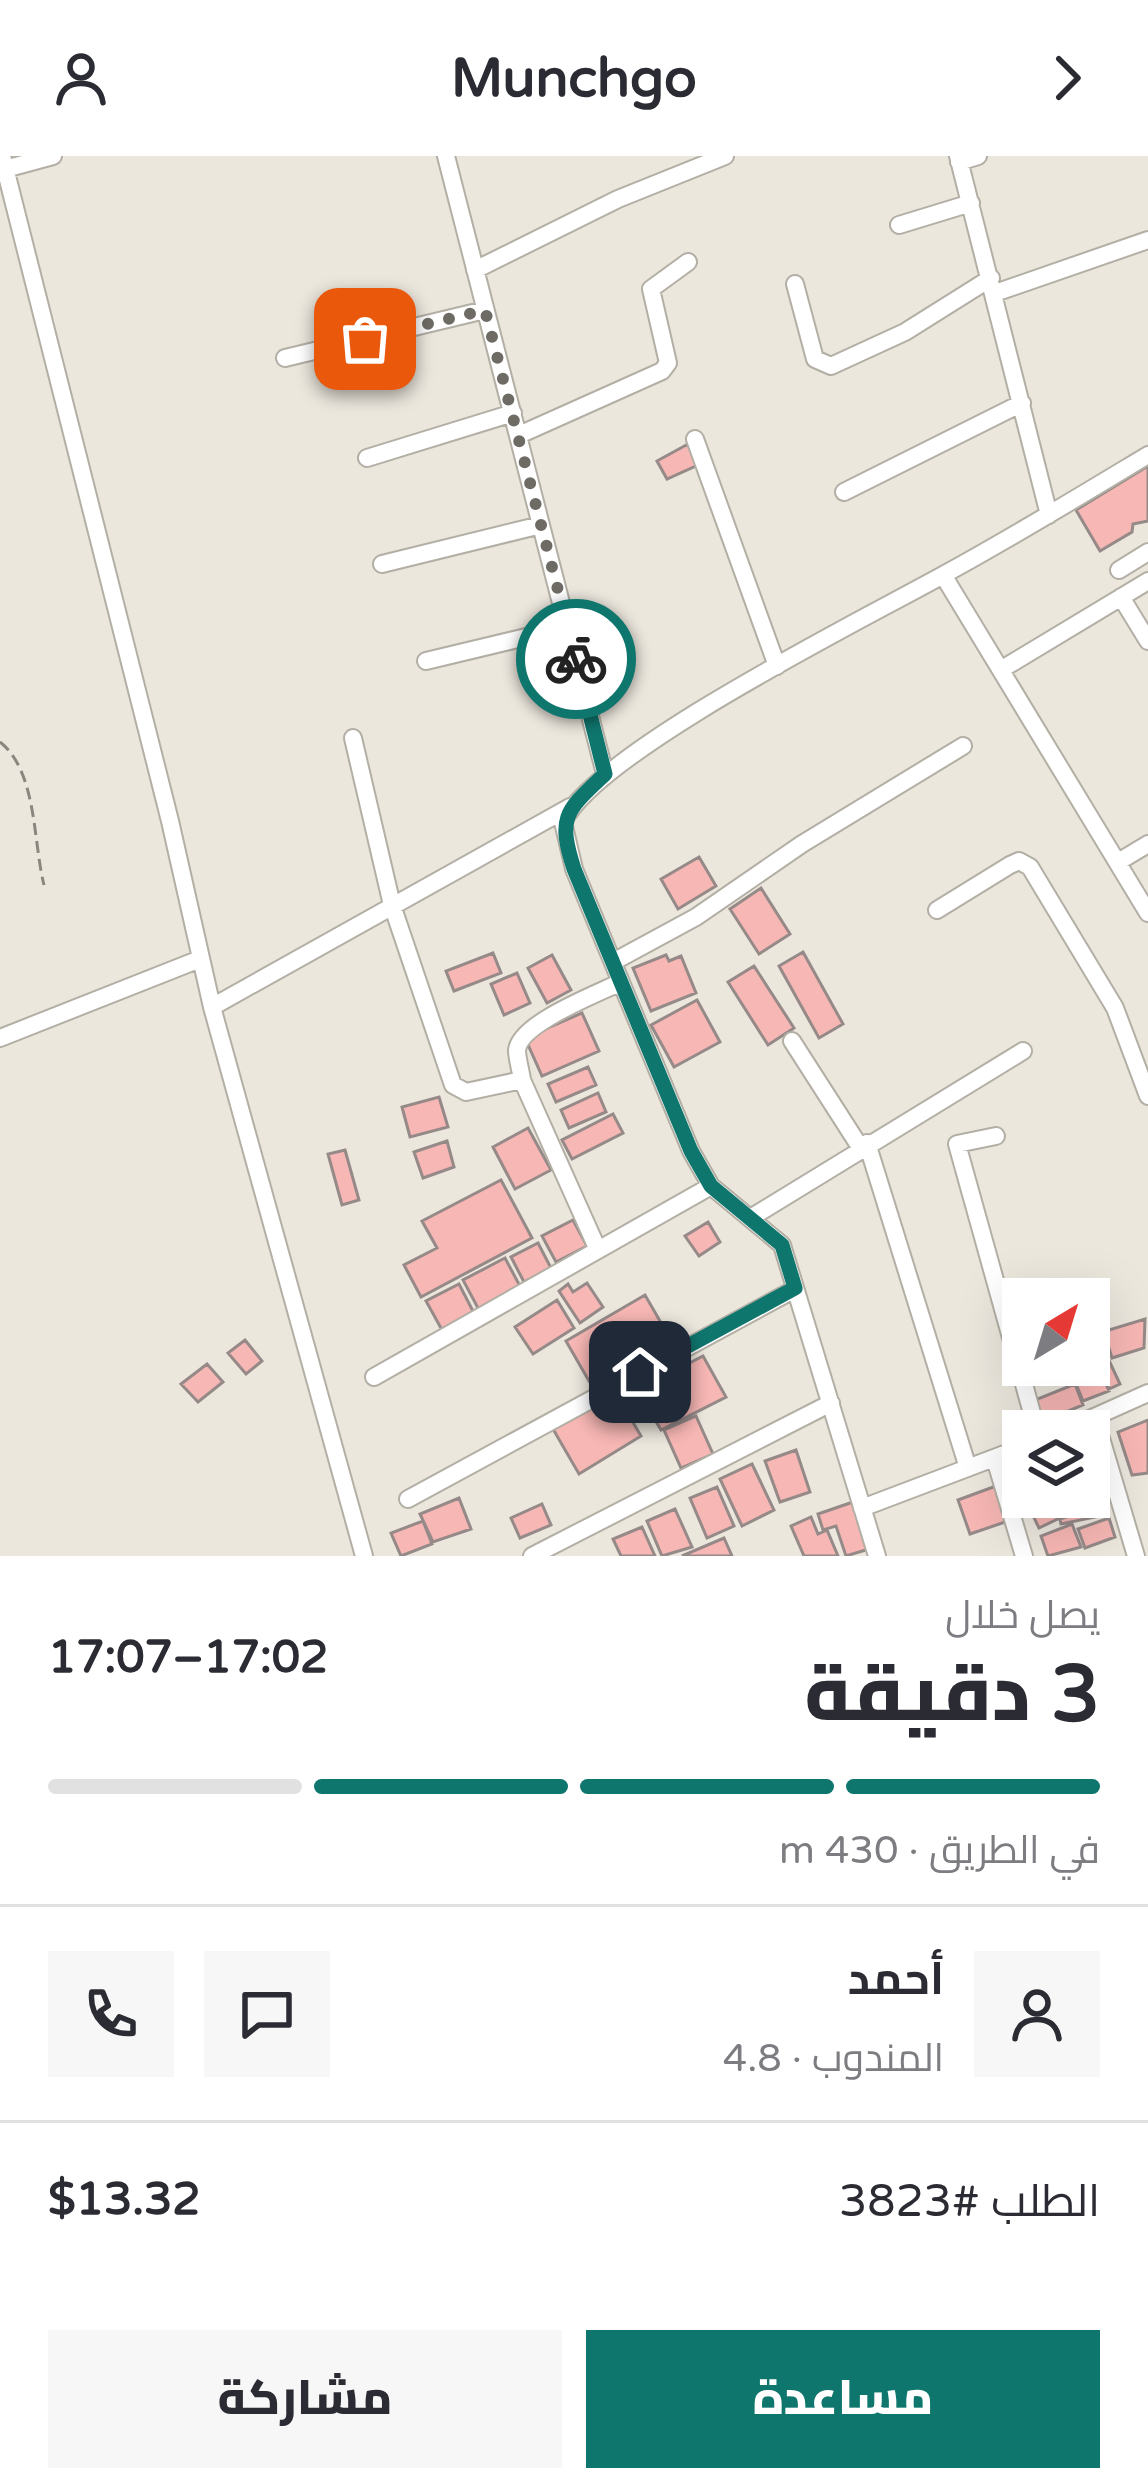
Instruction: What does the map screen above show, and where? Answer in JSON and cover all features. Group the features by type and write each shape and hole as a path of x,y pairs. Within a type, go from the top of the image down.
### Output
{"street":[{"path":"52,156 4,162 170,821 212,1007 364,1556"},
{"path":"446,156 605,774"},
{"path":"475,270 637,190 725,156"},
{"path":"965,158 971,202 1049,515"},
{"path":"899,225 971,202"},
{"path":"795,284 815,358 831,366 993,285 1148,240"},
{"path":"519,435 662,370 668,363 650,289 688,262"},
{"path":"285,358 485,310"},
{"path":"844,492 1022,403"},
{"path":"367,458 513,413"},
{"path":"695,439 777,665"},
{"path":"212,1007 571,807 605,774 777,665 1049,515 1148,454"},
{"path":"382,564 542,525"},
{"path":"1119,570 1148,552"},
{"path":"943,575 1148,913"},
{"path":"1002,669 1148,581"},
{"path":"1121,597 1148,640"},
{"path":"426,661 568,627"},
{"path":"353,738 392,905 453,1084 466,1092 522,1080"},
{"path":"613,962 696,917 802,844 963,746"},
{"path":"571,807 563,835 691,1151 711,1186 782,1245 877,1556"},
{"path":"1118,862 1148,844"},
{"path":"937,910 1010,865 1019,862 1030,867 1115,1008 1148,1096"},
{"path":"0,1038 200,959"},
{"path":"598,1250 522,1080 518,1050 522,1036 622,982"},
{"path":"791,1041 863,1145 968,1468"},
{"path":"752,1217 1023,1051"},
{"path":"996,1136 957,1144 1031,1410"},
{"path":"374,1377 711,1186"},
{"path":"407,1498 795,1288"},
{"path":"1110,1411 1148,1394"},
{"path":"532,1556 831,1403"},
{"path":"862,1508 1002,1456"},
{"path":"995,1459 1024,1556"},
{"path":"1110,1468 1136,1556"}],"path":[{"path":"0,742 12,752 30,800 44,885"}],"building":[{"path":"688,444 698,465 667,479 657,461"},
{"path":"1148,466 1148,521 1133,524 1132,532 1100,551 1076,510"},
{"path":"699,857 716,886 678,909 661,879"},
{"path":"761,888 790,934 759,954 730,909"},
{"path":"803,952 843,1024 819,1038 779,966"},
{"path":"493,953 501,973 454,991 446,971"},
{"path":"552,955 571,990 547,1003 528,968"},
{"path":"666,955 669,961 681,956 696,993 651,1011 633,968"},
{"path":"754,966 794,1028 768,1045 728,982"},
{"path":"517,973 530,1003 504,1015 491,984"},
{"path":"697,1000 720,1042 674,1067 651,1025"},
{"path":"582,1013 599,1051 542,1076 525,1038"},
{"path":"588,1067 596,1085 556,1102 548,1084"},
{"path":"598,1093 606,1112 569,1128 561,1110"},
{"path":"439,1097 448,1127 410,1137 402,1107"},
{"path":"613,1114 623,1133 572,1159 562,1140"},
{"path":"528,1128 551,1170 515,1189 493,1147"},
{"path":"447,1141 454,1167 423,1178 414,1152"},
{"path":"345,1150 359,1200 342,1205 328,1154"},
{"path":"501,1180 532,1238 421,1297 404,1265 437,1248 422,1221"},
{"path":"573,1220 587,1246 556,1262 542,1236"},
{"path":"708,1222 720,1242 699,1256 685,1236"},
{"path":"538,1243 551,1268 524,1282 511,1257"},
{"path":"505,1258 521,1288 479,1310 463,1280"},
{"path":"587,1283 603,1307 580,1323 559,1291 568,1284 573,1292"},
{"path":"459,1284 474,1313 442,1330 426,1301"},
{"path":"645,1295 668,1335 589,1381 566,1341"},
{"path":"557,1300 574,1328 533,1354 515,1327"},
{"path":"1145,1319 1144,1348 1112,1358 1110,1330"},
{"path":"245,1340 262,1361 246,1374 228,1353"},
{"path":"703,1356 726,1397 661,1430 638,1390"},
{"path":"1110,1363 1120,1384 1108,1386"},
{"path":"207,1364 223,1382 198,1402 181,1384"},
{"path":"1076,1386 1083,1405 1071,1410 1033,1410 1030,1402"},
{"path":"1077,1386 1107,1386 1109,1391 1083,1401"},
{"path":"615,1392 641,1436 579,1474 553,1429"},
{"path":"696,1416 713,1454 681,1468 664,1430"},
{"path":"1148,1420 1148,1473 1132,1475 1118,1432"},
{"path":"796,1450 810,1492 780,1502 765,1461"},
{"path":"752,1464 774,1510 742,1526 720,1479"},
{"path":"996,1486 1002,1518 1008,1521 970,1534 958,1500"},
{"path":"717,1487 734,1526 707,1538 690,1498"},
{"path":"459,1498 471,1529 433,1542 420,1514"},
{"path":"853,1502 869,1549 846,1556 836,1526 823,1530 818,1514"},
{"path":"542,1504 551,1525 520,1538 511,1518"},
{"path":"675,1509 692,1547 662,1556 647,1521"},
{"path":"811,1517 818,1534 827,1530 838,1556 804,1556 791,1526"},
{"path":"1034,1518 1060,1518 1039,1528"},
{"path":"1109,1518 1115,1537 1085,1548 1078,1529"},
{"path":"423,1521 432,1544 401,1556 391,1533"},
{"path":"1072,1524 1081,1547 1048,1556 1041,1536"},
{"path":"642,1527 655,1556 621,1556 613,1539"},
{"path":"724,1538 732,1556 682,1556"}],"way so far":[{"path":"365,339 485,310 576,659"}],"route":[{"path":"576,659 605,774 571,807 563,822 574,869 691,1151 711,1186 782,1245 795,1288 640,1372"}]}
